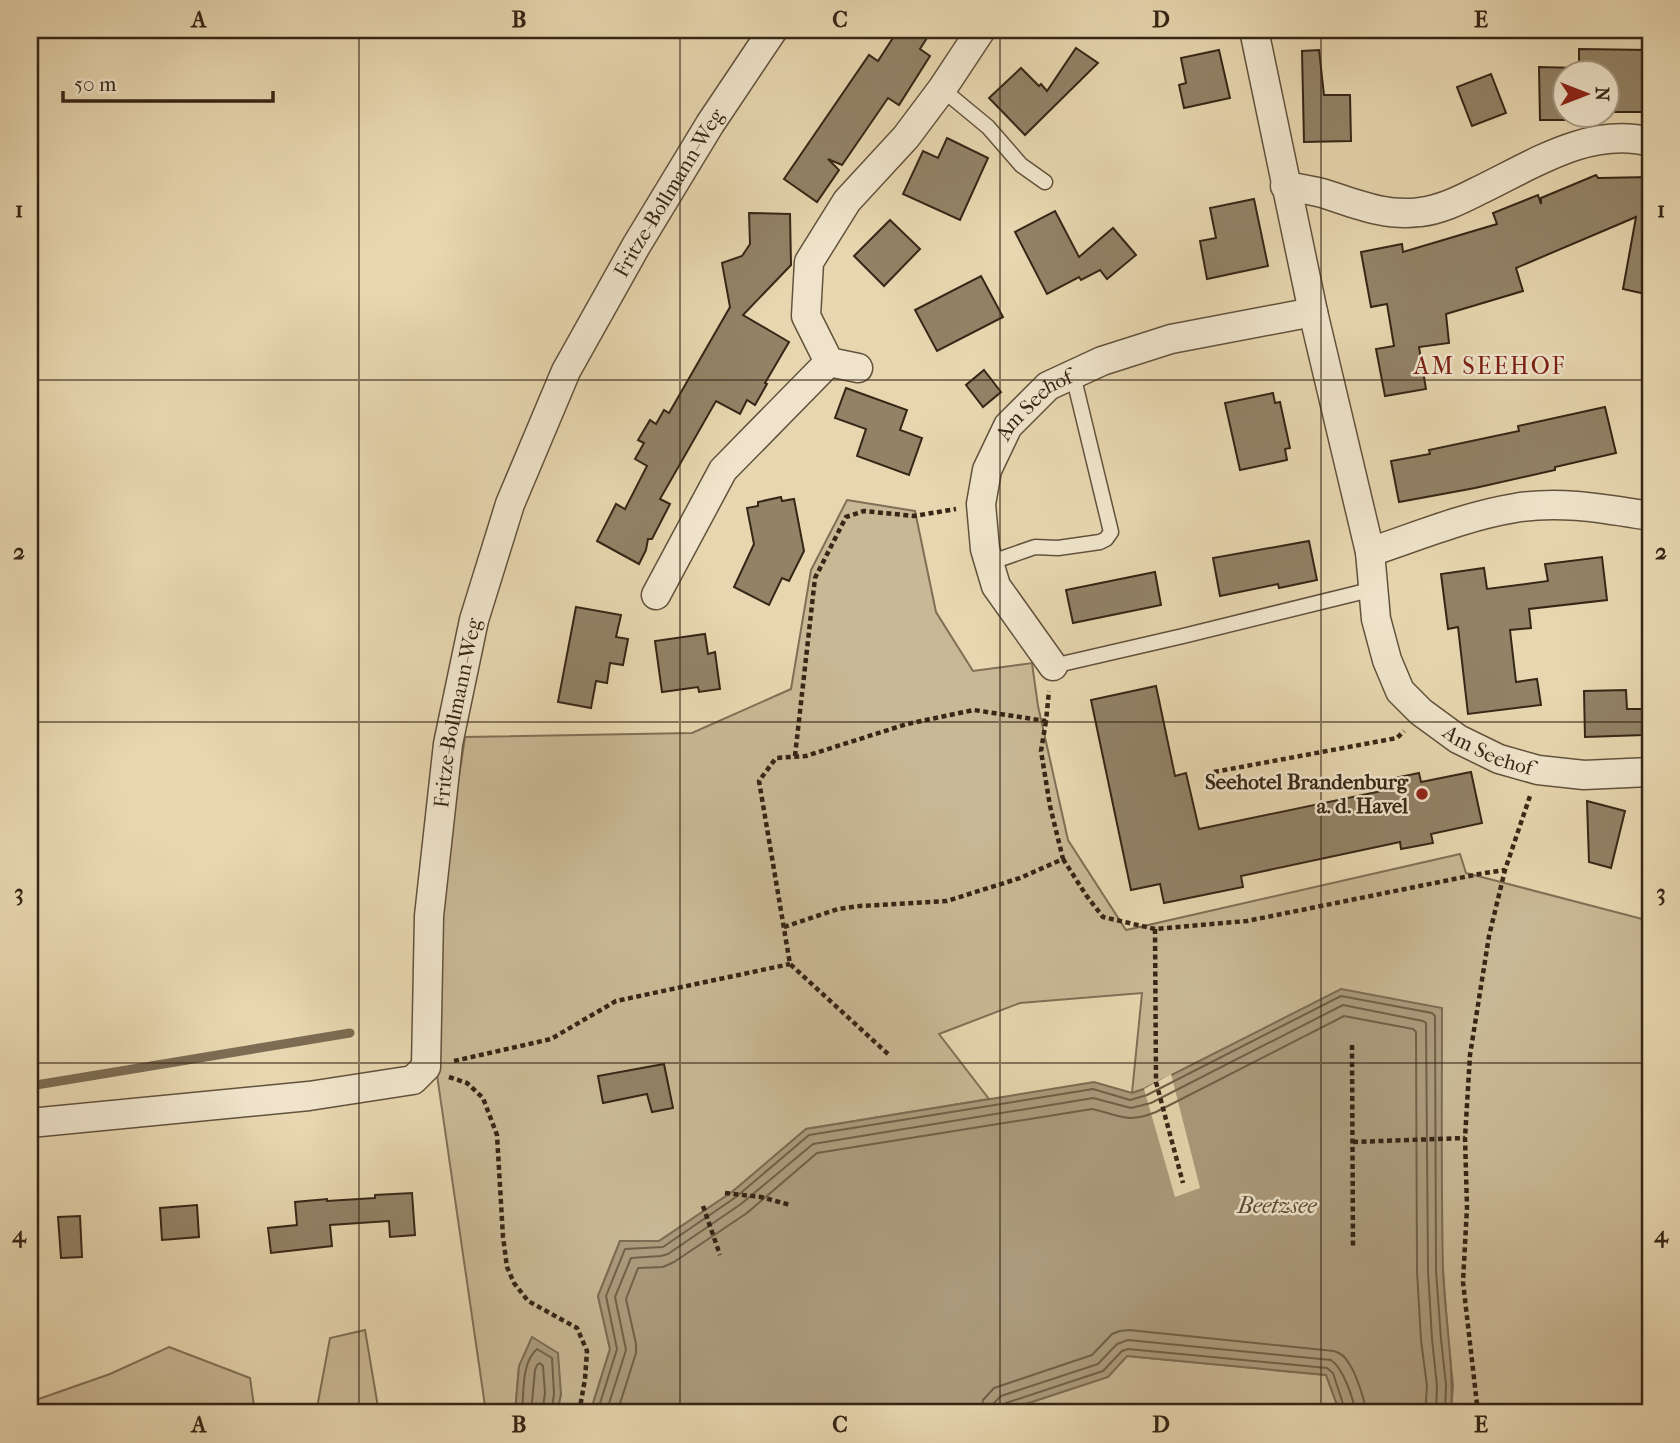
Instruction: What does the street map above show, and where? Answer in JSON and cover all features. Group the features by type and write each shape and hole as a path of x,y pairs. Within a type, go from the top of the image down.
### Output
{"street":[{"name":"Fritze-Bollmann-Weg","path":"423,1070 429,916 447,744 474,620 510,504 566,371 643,234 710,124 773,30"},
{"path":"829,362 806,316 809,262 847,201 906,138 981,30"},
{"name":"Am Seehof","path":"1254,30 1285,186 1370,552 1376,619 1387,660 1400,691 1421,712 1458,739 1499,759 1538,770 1584,775 1650,772"},
{"path":"1285,186 1388,212 1421,212 1459,201 1565,149 1600,139 1640,139 1650,142"},
{"name":"Am Seehof","path":"1053,666 996,586 985,550 981,504 987,470 1008,426 1048,386 1102,361 1171,339 1313,312"},
{"path":"829,362 858,368"},
{"path":"656,595 723,470 829,362"},
{"path":"1370,552 1468,518 1517,507 1556,505 1650,516"},
{"path":"30,1123 309,1096 413,1080 423,1070"}],"lane":[{"path":"942,89 988,127 1021,165 1045,181"},
{"path":"989,563 1035,548 1058,548 1100,542 1106,540 1111,532 1073,374"},
{"path":"1053,666 1374,589"}],"path":[{"path":"795,756 815,578 846,517 864,511 914,516 981,504"},
{"path":"1053,666 1041,751 1050,806 1063,859 1103,918 1155,929 1247,921 1505,870"},
{"path":"888,1054 790,964 759,781 776,758 806,756 907,724 974,710 1046,721"},
{"path":"1214,772 1397,738 1421,712"},
{"path":"1478,1413 1463,1282 1467,1207 1465,1138 1472,1042 1489,936 1505,870 1538,770"},
{"path":"783,927 849,907 947,901 1020,878 1063,859"},
{"path":"1155,929 1156,1082 1183,1183"},
{"path":"423,1070 551,1039 615,1001 790,964"},
{"path":"1352,1045 1353,1249"},
{"path":"423,1070 467,1083 483,1098 497,1135 507,1267 514,1283 528,1301 577,1328 587,1352 579,1413"},
{"path":"1353,1142 1465,1138"},
{"path":"725,1193 761,1197 790,1205"},
{"path":"703,1206 720,1255"}],"shaded area":[{"path":"847,500 915,511 936,612 973,671 1032,663 1038,706 1068,840 1126,930 1460,854 1466,873 1650,921 1650,1413 1451,1413 1453,1385 1443,1271 1144,1089 1132,1093 1142,993 1020,1003 939,1034 989,1099 806,1129 732,1192 659,1241 620,1241 598,1296 610,1349 590,1413 557,1413 561,1394 519,1366 515,1413 486,1413 436,1068 438,915 465,737 692,733 791,689 811,570"},
{"path":"365,1330 379,1413 316,1413 330,1338"},
{"path":"169,1347 250,1378 255,1413 30,1413 30,1402 110,1374"},
{"path":"1127,1356 1326,1375 1340,1413 998,1413 1108,1377"}],"water":[{"name":"Beetzsee","path":"1341,989 1442,1008 1443,1270 1451,1413 1340,1413 1326,1375 1127,1356 1108,1377 998,1413 590,1413 610,1349 598,1296 620,1241 659,1241 732,1192 806,1129 1094,1082 1132,1093"},
{"path":"532,1337 558,1353 561,1394 557,1413 515,1413 519,1366"}],"pier":[{"path":"1171,1074 1200,1188 1175,1197 1144,1089"}],"building":[{"path":"898,30 932,30 920,49 930,56 899,105 888,98 842,165 828,159 839,170 817,202 784,179 869,55 878,61"},
{"path":"1076,48 1098,63 1025,135 989,98 1021,68 1047,91"},
{"path":"1579,49 1650,50 1650,112 1620,112 1620,60 1579,60"},
{"path":"1219,50 1230,98 1184,108 1179,85 1186,83 1181,58"},
{"path":"1319,50 1324,95 1350,95 1351,141 1304,142 1302,51"},
{"path":"1539,67 1550,67 1550,120 1540,120"},
{"path":"1491,74 1506,113 1472,126 1457,87"},
{"path":"947,138 988,158 960,220 903,194 923,151 938,158"},
{"path":"1596,175 1598,178 1650,177 1650,295 1623,289 1636,217 1516,268 1523,291 1446,314 1449,343 1419,347 1426,389 1385,396 1376,349 1394,346 1387,304 1371,307 1361,252 1402,244 1403,252 1497,224 1493,213 1538,195 1541,204 1541,198"},
{"path":"1254,199 1268,266 1207,279 1200,241 1216,238 1210,208"},
{"path":"1055,211 1079,257 1113,228 1136,255 1107,279 1100,270 1081,280 1079,277 1047,294 1015,232"},
{"path":"749,213 790,214 791,265 743,315 789,342 755,405 747,400 740,414 716,401 660,499 670,504 652,539 648,539 639,564 597,541 616,504 625,509 647,466 635,459 644,443 638,440 650,420 656,424 664,410 669,413 730,307 722,263 742,256 750,244"},
{"path":"890,220 920,249 884,286 854,256"},
{"path":"981,276 1003,317 937,351 915,310"},
{"path":"984,370 1001,392 983,407 966,385"},
{"path":"846,388 907,410 900,430 922,438 909,475 857,456 866,429 835,418"},
{"path":"1273,393 1275,403 1280,402 1290,448 1285,449 1287,460 1240,470 1225,403"},
{"path":"1605,407 1616,453 1555,467 1555,470 1399,502 1391,461 1519,431 1518,426"},
{"path":"781,497 782,501 794,499 804,551 789,581 782,578 769,605 734,587 754,544 747,508 758,506 758,502"},
{"path":"1309,541 1317,580 1279,588 1278,584 1220,596 1213,558"},
{"path":"1602,557 1607,600 1529,609 1531,628 1510,630 1516,682 1537,679 1541,705 1468,714 1458,627 1448,629 1441,574 1484,568 1487,589 1548,581 1545,564"},
{"path":"1155,572 1161,605 1073,623 1066,590"},
{"path":"576,607 621,615 616,637 628,639 623,665 610,663 607,683 596,681 591,708 558,702"},
{"path":"705,634 708,654 715,652 720,689 699,692 698,687 662,692 655,641"},
{"name":"Seehotel Brandenburg a. d. Havel","path":"1156,686 1175,776 1186,773 1199,829 1391,789 1390,779 1419,773 1421,782 1471,772 1482,823 1431,834 1433,843 1401,849 1400,842 1241,876 1243,887 1164,903 1160,884 1131,890 1091,700"},
{"path":"1626,690 1627,709 1644,709 1644,735 1585,737 1584,691"},
{"path":"1587,801 1625,811 1611,868 1589,862"},
{"path":"664,1064 673,1108 652,1112 647,1094 603,1103 598,1076"},
{"path":"412,1193 415,1235 390,1237 389,1221 330,1225 332,1246 271,1253 268,1228 297,1225 295,1202 375,1198 375,1195"},
{"path":"197,1205 199,1237 162,1240 160,1208"},
{"path":"80,1216 82,1257 61,1258 58,1217"}],"waterway":[{"path":"30,1086 350,1033"}],"place":[{"name":"Seehotel Brandenburg a. d. Havel","path":"1422,794"}],"district":[{"name":"AM SEEHOF","path":"1490,366"}]}
